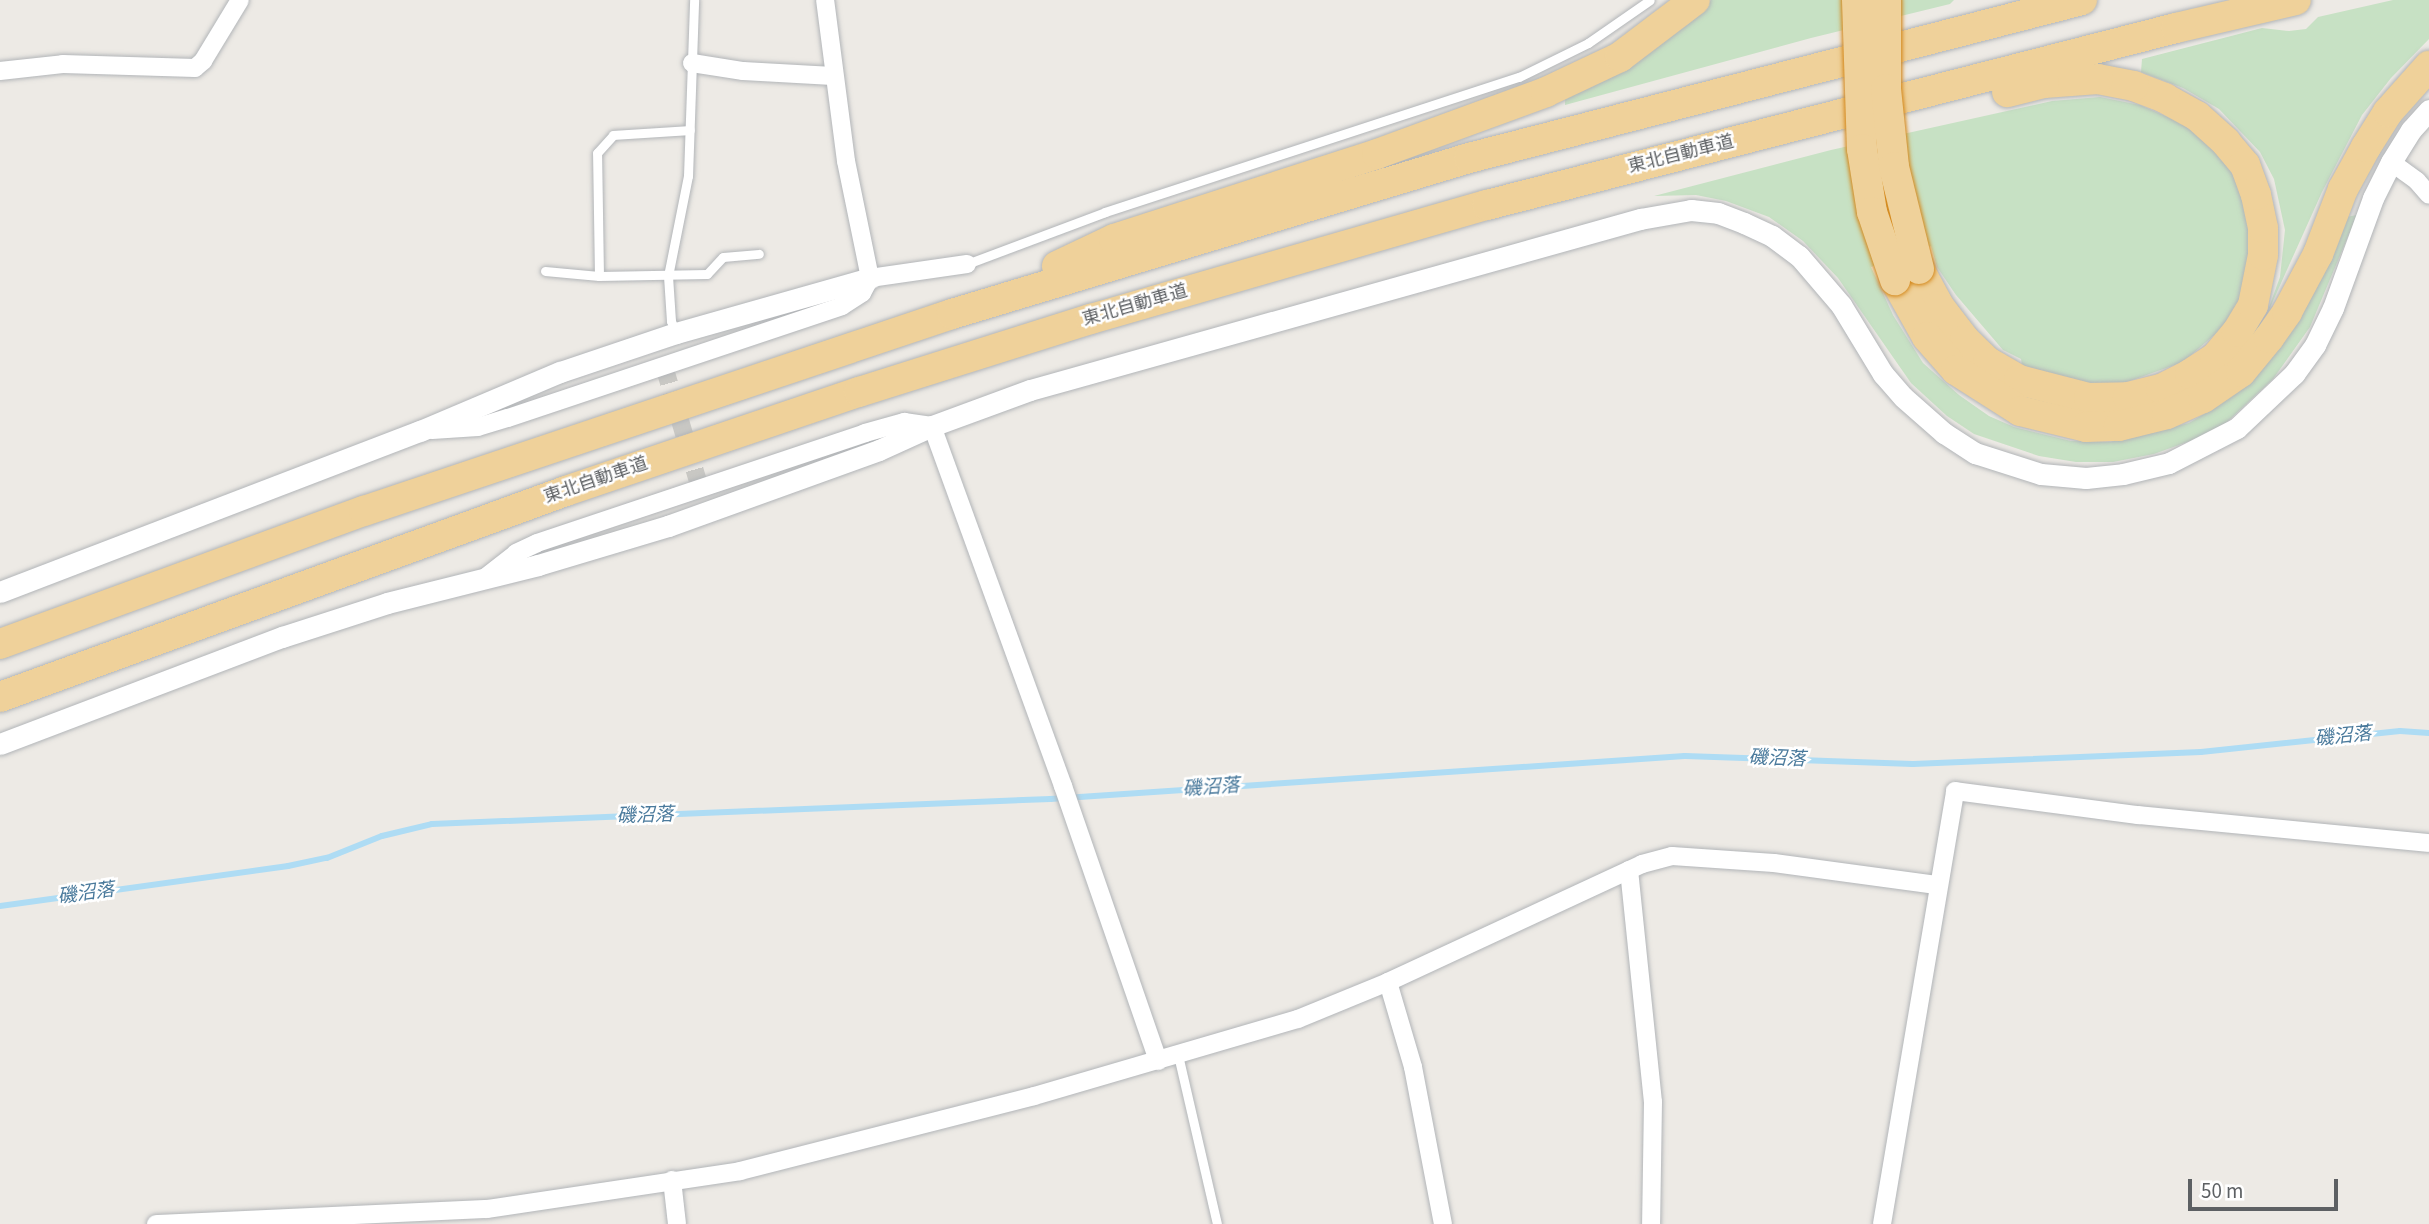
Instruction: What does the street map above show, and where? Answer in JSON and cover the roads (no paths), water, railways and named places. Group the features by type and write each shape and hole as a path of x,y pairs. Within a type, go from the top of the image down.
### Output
{"highway":[{"path":"952,314 1114,239 1377,154 1546,92 1620,57 1695,0"},
{"path":"1487,205 1600,193 2044,83 2098,79 2134,86 2165,98 2197,116 2226,142 2245,165 2263,228 2263,255 2253,305 2237,332 2215,358 2161,388 2128,397 2090,398 2019,380 1988,362 1965,340 1940,306 1907,275 1872,212 1861,149 1857,0"},
{"path":"1886,0 1886,89 1907,275 1927,337 1956,370 2020,411 2086,427 2119,426 2167,414 2203,398 2241,372 2287,312 2318,254 2343,189 2366,147 2394,104 2429,66"},
{"path":"0,644 377,507 952,314 1469,158 2082,0"},
{"name":"東北自動車道","path":"0,697 389,554 846,396 1091,319 1487,205 2176,28 2296,0"}],"street":[{"path":"0,71 103,63 195,68 203,61 240,0"},
{"path":"420,431 478,427 842,306 862,293 870,278 846,161 825,0"},
{"path":"692,63 743,71 833,76"},
{"path":"0,744 282,637 387,603 668,526 879,450 932,426 1030,390 1226,338 1640,219 1691,210 1718,214 1744,223 1772,236 1799,256 1841,305 1883,374 1903,397 1944,433 1975,453 2041,474 2086,478 2123,474 2169,463 2205,447 2237,428 2294,374 2315,345 2333,308 2373,198 2391,162 2411,130 2429,110"},
{"path":"2391,162 2417,181 2429,195"},
{"path":"0,592 420,431 525,386 676,333 870,278 967,264"},
{"path":"932,426 1072,809 1158,1061"},
{"path":"1882,1224 1904,1108 1937,885 1955,791 2138,815 2429,843"},
{"path":"156,1224 487,1209 740,1171 1158,1061 1298,1019 1388,982 1629,870 1672,856 1774,863 1937,885"},
{"path":"1629,870 1653,1102 1651,1224"},
{"path":"1388,982 1413,1066 1443,1224"},
{"path":"672,1180 677,1224"}],"lane":[{"path":"676,333 671,321 668,276 688,176 694,0"},
{"path":"967,264 1105,212 1519,77 1588,43 1650,0"},
{"path":"599,276 597,153 614,135 690,130"},
{"path":"545,271 599,276 707,274 723,257 759,254"},
{"path":"1178,1055 1217,1224"}],"waterway":[{"name":"磯沼落","path":"0,906 288,866 327,858 382,836 432,824 1050,799 1685,756 1913,764 2201,752 2400,731 2429,733"}],"tunnel":[{"path":"664,366 700,488"}]}
